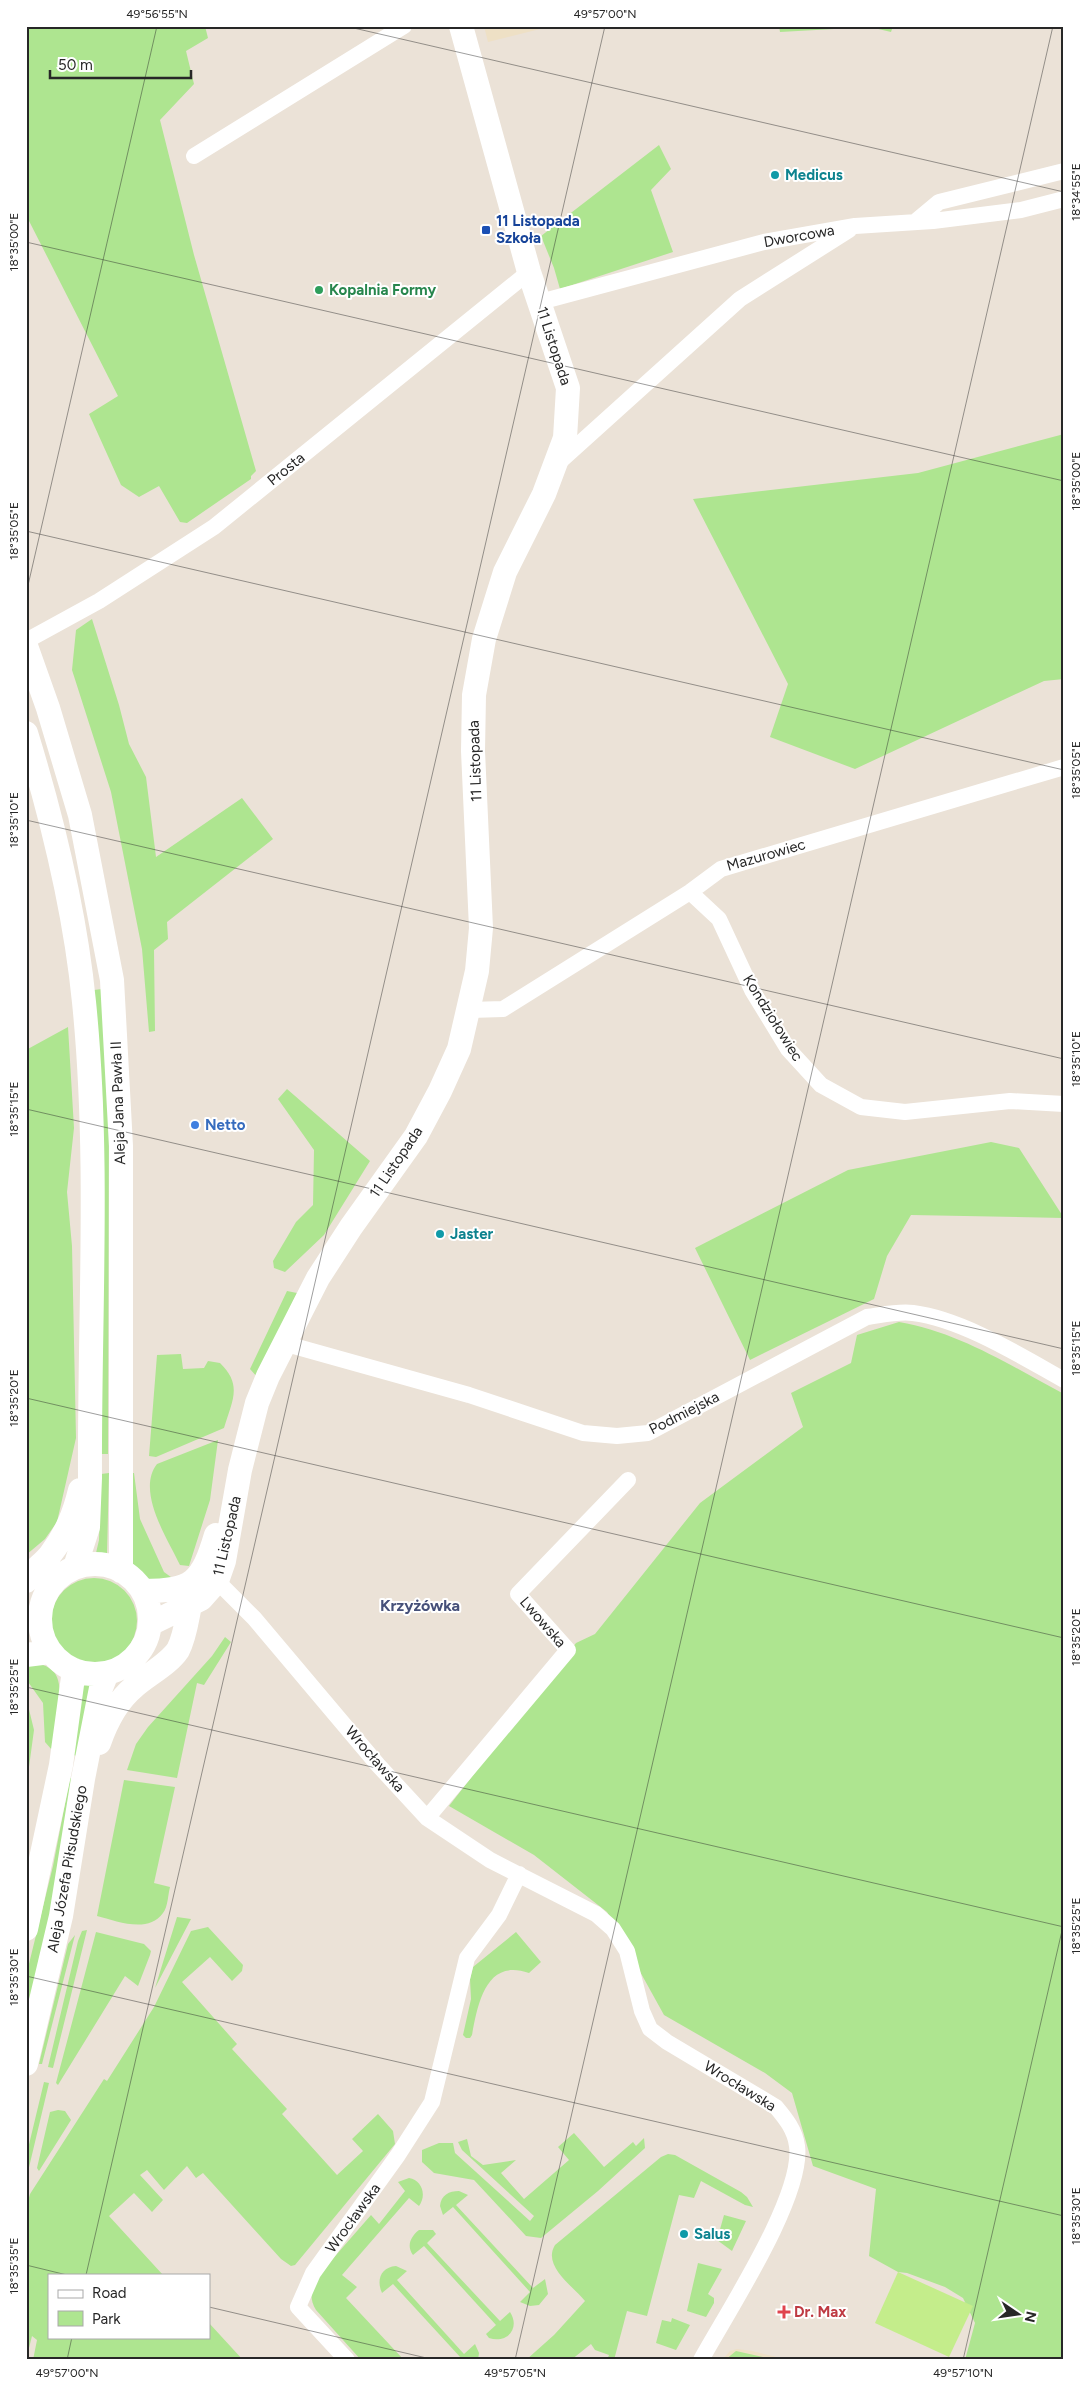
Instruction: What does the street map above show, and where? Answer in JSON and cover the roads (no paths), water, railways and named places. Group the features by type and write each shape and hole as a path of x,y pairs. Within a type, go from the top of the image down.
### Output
{"main road":[{"name":"11 Listopada","path":"150,1624 201,1599 217,1581 224,1561 240,1470 257,1403 283,1343 318,1278 351,1227 416,1136 459,1049 470,1010 477,971 481,928 473,751 474,695 484,638 505,572 556,465 565,438 568,388 529,272 461,26"},
{"name":"Aleja Jana Pawła II","path":"26,646 48,708 80,815 112,980 121,1146 122,1571"},
{"name":"Aleja Jana Pawła II","path":"26,733 53,826 67,890 84,1003 92,1146 90,1440 88,1527 75,1567"},
{"path":"26,1581 29,1575 49,1556 73,1518 90,1440"},
{"name":"11 Listopada","path":"143,1591 170,1591 178,1589 199,1575 208,1561 219,1523 240,1470"},
{"path":"95,1564 122,1571 133,1579 143,1591 148,1606 150,1624 146,1640 137,1656 123,1667 107,1673 90,1674 74,1670 61,1663 50,1652 43,1637 33,1623 48,1591 56,1580 75,1567 95,1564"},
{"path":"83,1779 105,1726 120,1703 132,1688 166,1662 178,1649 190,1605"},
{"path":"26,1655 50,1652"},
{"name":"Aleja Józefa Piłsudskiego","path":"26,1929 61,1765 74,1670"},
{"name":"Aleja Józefa Piłsudskiego","path":"26,2064 61,1916 83,1779 101,1688 107,1673"}],"street":[{"path":"194,156 404,26"},
{"path":"915,222 939,202 1064,171"},
{"name":"Dworcowa","path":"540,302 764,242 855,226 933,221 1021,210 1064,199"},
{"path":"556,465 740,299 855,226"},
{"name":"Prosta","path":"26,641 99,601 214,527 529,272"},
{"name":"Mazurowiec","path":"470,1010 503,1009 690,892 721,869 1064,767"},
{"name":"Kondziołowiec","path":"690,892 719,919 752,990 788,1049 821,1085 861,1107 905,1112 1010,1101 1064,1104"},
{"name":"Podmiejska","path":"283,1343 469,1395 582,1433 617,1436 648,1432 867,1317 894,1313 912,1313 953,1323 1019,1355 1064,1380"},
{"name":"Lwowska","path":"427,1818 568,1650 518,1594 628,1480"},
{"name":"Wrocławska","path":"217,1581 254,1618 378,1765 427,1818 490,1860 596,1914 614,1929 627,1951 642,2011 650,2029 667,2042 776,2107 789,2122 797,2147 793,2182 770,2236 701,2360"},
{"name":"Wrocławska","path":"347,2360 298,2307 313,2273 398,2155 432,2102 467,1958 499,1915 518,1874"}],"place":[{"name":"Medicus","path":"775,175"},
{"name":"11 Listopada Szkoła","path":"486,230"},
{"name":"Kopalnia Formy","path":"319,290"},
{"name":"Netto","path":"195,1125"},
{"name":"Jaster","path":"440,1234"},
{"name":"Salus","path":"684,2234"},
{"name":"Dr. Max","path":"784,2312"}],"district":[{"name":"Krzyżówka","path":"420,1605"}]}
